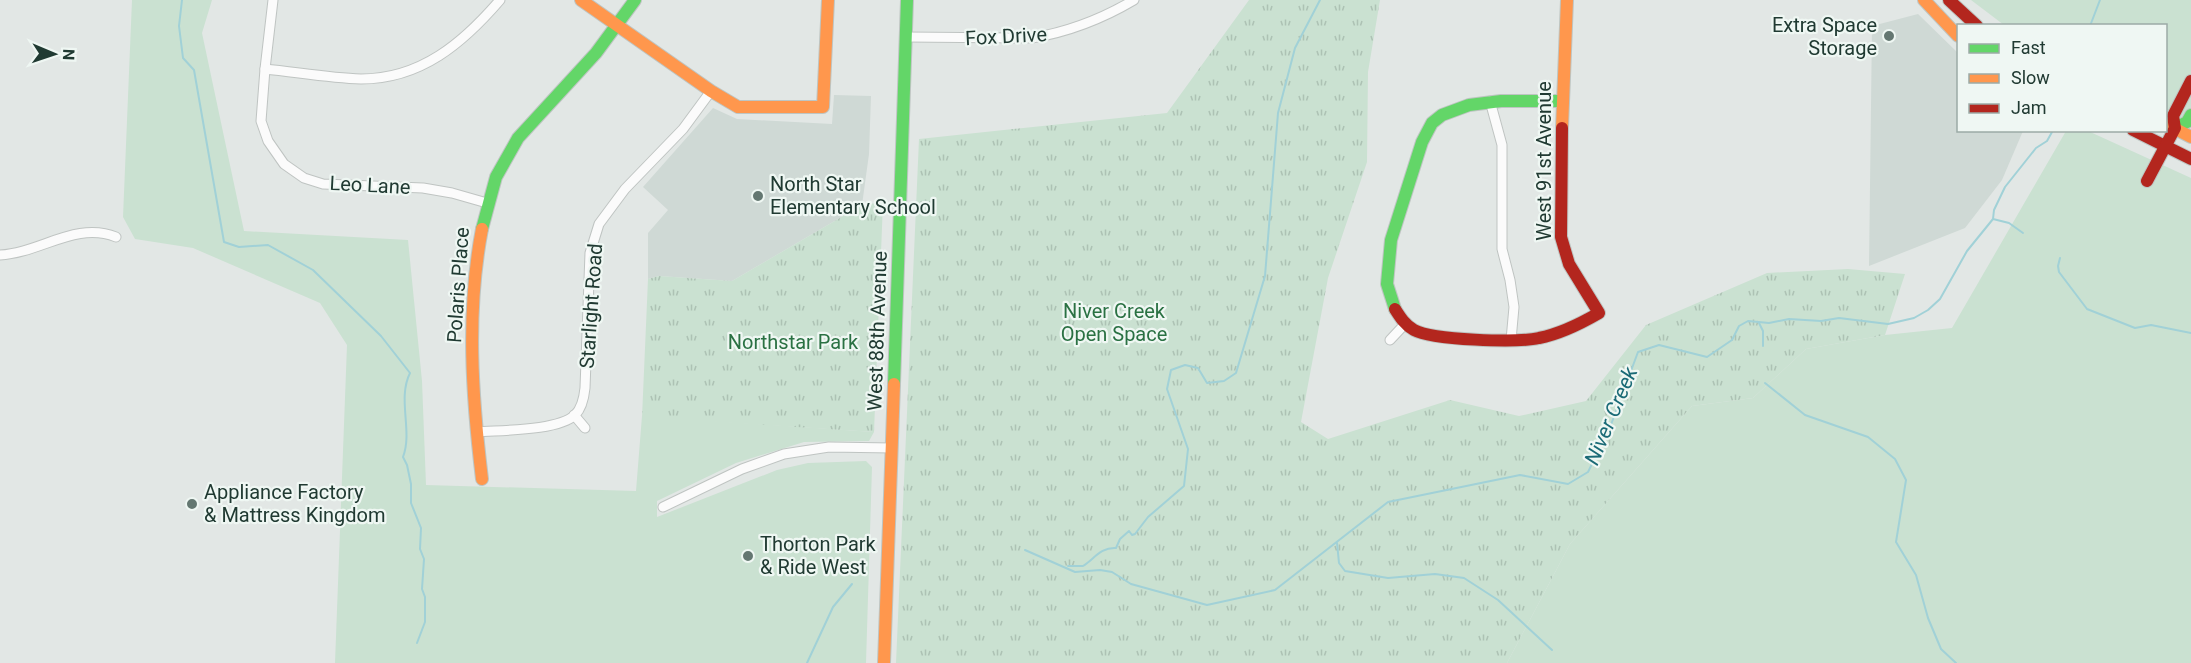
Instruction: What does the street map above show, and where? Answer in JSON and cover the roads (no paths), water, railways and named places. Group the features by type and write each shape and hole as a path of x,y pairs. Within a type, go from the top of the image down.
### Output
{"street":[{"name":"Leo Lane","path":"273,0 261,113 263,129 276,155 297,174 323,184 423,188 487,203"},
{"path":"265,69 360,79 394,75 420,67 441,56 469,34 500,0"},
{"path":"581,0 711,91 738,107 824,107 828,0"},
{"name":"Polaris Place","path":"482,479 472,377 475,273 479,237 487,203 497,175 517,139 596,54 618,26 634,0"},
{"name":"West 88th Avenue","path":"884,663 907,0"},
{"name":"Fox Drive","path":"906,38 1012,39 1038,37 1089,23 1134,0"},
{"name":"West 91st Avenue","path":"1511,340 1543,338 1575,327 1599,313 1569,264 1561,237 1567,0"},
{"path":"1924,0 1957,34"},
{"path":"1949,0 1975,24"},
{"path":"2147,181 2166,146 2170,126 2191,81"},
{"name":"Starlight Road","path":"574,415 582,404 585,388 590,253 596,232 603,216 614,201 683,129 711,91"},
{"path":"1490,101 1502,145 1502,249 1514,307 1511,340 1426,334 1405,324 1391,302 1387,277 1392,233 1430,126 1449,111 1490,101 1563,101"},
{"path":"2170,126 2187,122 2191,115"},
{"path":"2170,126 2191,137"},
{"path":"2137,132 2191,159"},
{"path":"0,255 16,253 85,231 104,232 116,237"},
{"path":"1390,340 1405,324"},
{"path":"477,432 553,424 567,420 574,415 585,428"},
{"path":"663,507 742,469 784,454 829,447 892,448"}],"waterway":[{"path":"182,0 179,26 183,58 194,70 224,242 239,247 268,245 313,270 381,336 410,373 405,393 406,447 403,457 411,484 411,503 421,528 420,549 424,559 422,589 425,597 425,622 417,643"},
{"path":"1068,566 1083,566 1102,551 1116,548 1120,539 1129,531 1132,535 1135,534 1148,517 1184,486 1188,449 1167,389 1171,370 1185,365 1198,368 1207,383 1224,381 1236,373 1265,276 1278,113 1295,48 1320,0"},
{"name":"Niver Creek","path":"2091,24 2100,0"},
{"name":"Niver Creek","path":"1025,550 1075,572 1100,570 1112,572 1131,584 1207,605 1275,590 1388,502 1520,475 1568,484 1588,472 1609,430 1638,352 1659,345 1707,357 1732,340 1739,326 1748,321 1769,323 1789,319 1821,321 1839,318 1888,324 1914,318 1928,310 1940,299 1967,251 1993,219 1994,210 2005,187 2036,148 2047,141 2052,132"},
{"path":"1993,219 2009,223 2023,233"},
{"path":"2060,258 2059,272 2087,309 2135,328 2151,325 2191,333"},
{"path":"1759,323 1763,331 1763,346"},
{"path":"1765,383 1805,415 1868,437 1895,459 1906,480 1896,542 1916,575 1928,618 1941,649 1956,663"},
{"path":"1337,543 1339,563 1345,571 1388,578 1435,574 1464,578 1498,600 1552,650"},
{"name":"Niver Creek","path":"807,663 833,607 852,584"}],"place":[{"name":"Extra Space Storage","path":"1889,36"},
{"name":"North Star Elementary School","path":"758,196"},
{"name":"Appliance Factory & Mattress Kingdom","path":"192,504"},
{"name":"Thorton Park & Ride West","path":"748,556"}],"park label":[{"name":"Niver Creek Open Space","path":"1114,322"},
{"name":"Northstar Park","path":"793,342"}]}
